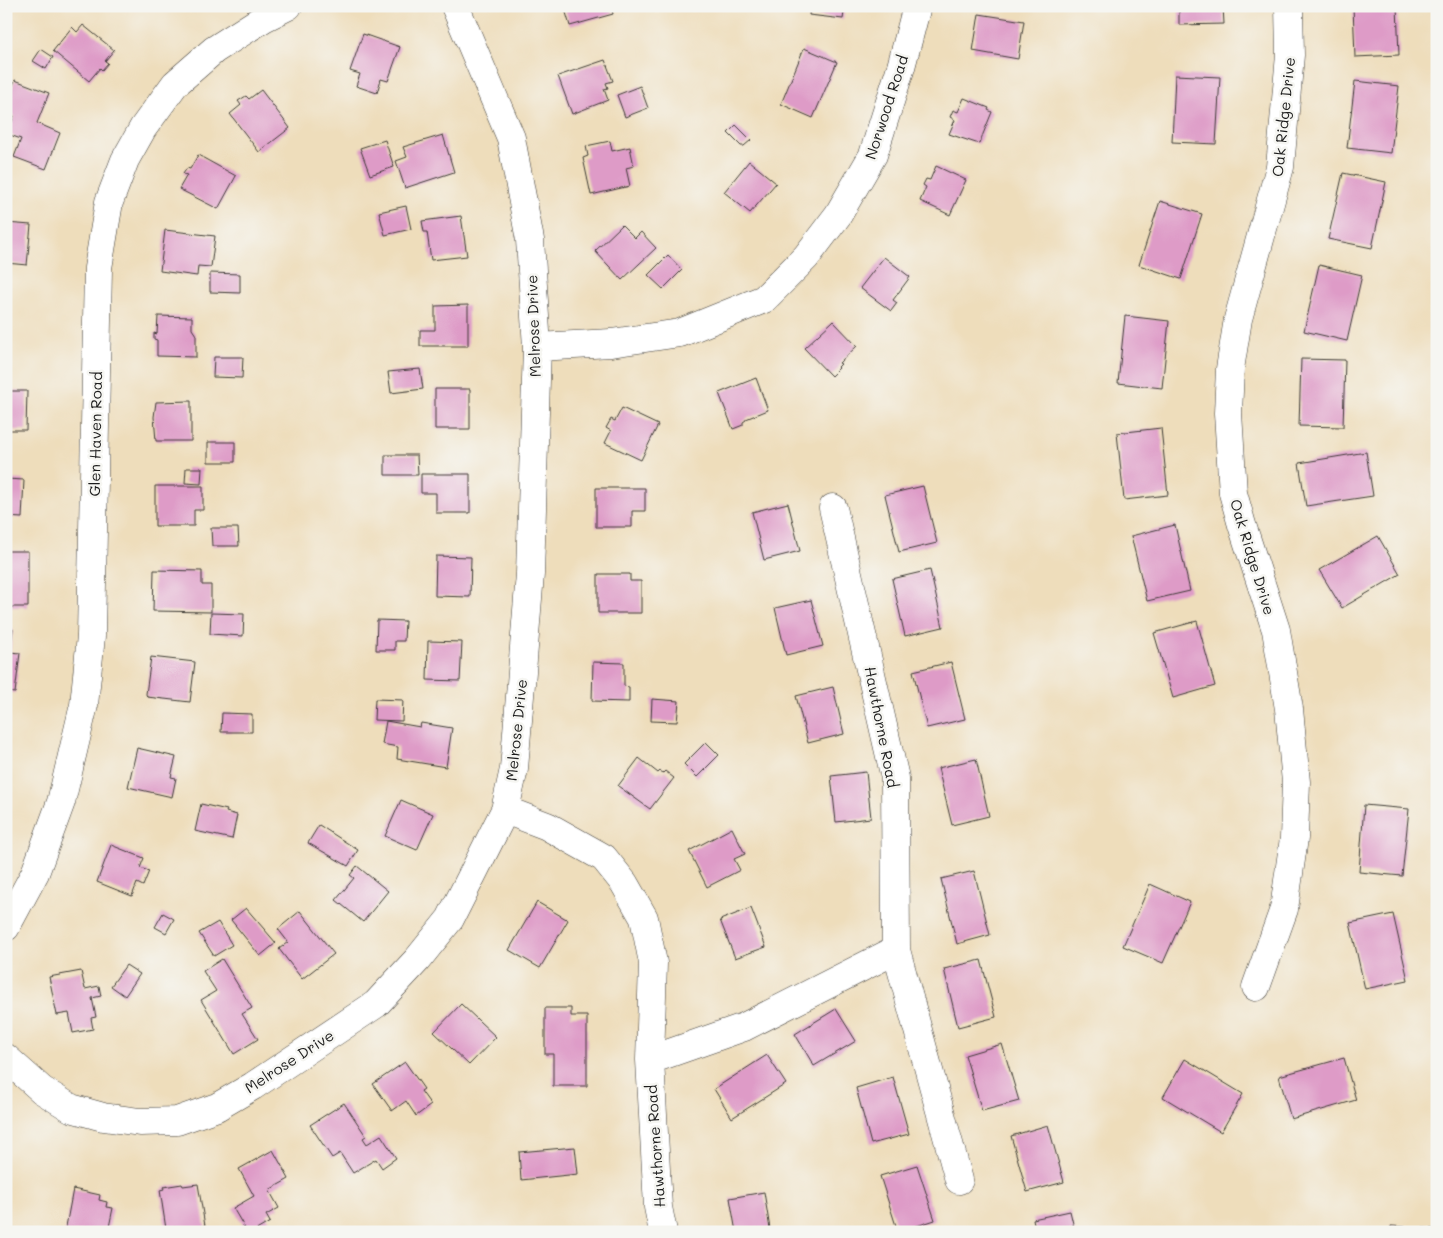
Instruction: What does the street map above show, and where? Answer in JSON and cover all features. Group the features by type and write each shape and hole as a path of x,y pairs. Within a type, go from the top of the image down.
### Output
{"street":[{"name":"Glen Haven Road","path":"6,927 35,873 62,802 84,704 91,636 98,268 109,202 125,160 143,128 175,84 214,50 264,18 288,6"},
{"name":"Melrose Drive","path":"6,1058 42,1090 71,1108 103,1117 140,1122 177,1121 217,1107 253,1086 376,1004 417,960 450,919 505,810 514,769 530,574 536,347 530,240 511,138 455,6"},
{"name":"Norwood Road","path":"536,347 611,343 680,333 764,299 806,257 838,215 873,155 901,67 917,6"},
{"name":"Oak Ridge Drive","path":"1256,988 1284,909 1294,838 1296,782 1282,657 1276,630 1242,525 1234,493 1228,413 1230,369 1238,319 1280,167 1290,55 1289,6"},
{"name":"Hawthorne Road","path":"833,508 895,778 896,950 960,1180"},
{"name":"Hawthorne Road","path":"505,810 547,826 604,858 628,890 644,918 653,963 650,1060 658,1207 663,1232"},
{"path":"650,1060 744,1028 896,950"}],"building":[{"path":"564,6 611,6 613,14 570,26"},
{"path":"810,6 845,6 843,19 809,15"},
{"path":"1179,6 1223,6 1224,24 1179,25"},
{"path":"1353,6 1397,6 1399,55 1355,57"},
{"path":"979,14 1024,21 1018,59 973,51"},
{"path":"83,25 114,50 105,61 108,63 102,70 100,68 89,81 53,51 72,27 77,32"},
{"path":"363,34 400,47 388,81 381,79 377,93 356,86 360,74 350,71"},
{"path":"804,48 837,62 813,118 781,104"},
{"path":"41,49 53,57 46,69 33,61"},
{"path":"605,60 613,81 606,83 608,88 604,89 608,100 572,114 558,76"},
{"path":"1175,75 1220,77 1216,144 1172,142"},
{"path":"15,80 49,93 37,123 60,133 46,169 14,157 21,139 7,134 14,116 6,113 6,102"},
{"path":"1355,81 1399,86 1391,153 1347,148"},
{"path":"640,86 648,108 625,117 617,95"},
{"path":"261,90 290,128 259,152 230,114 241,105 238,101 246,96 249,99"},
{"path":"964,98 989,108 988,110 992,112 979,144 949,134 955,120 950,117 953,110 958,112"},
{"path":"736,125 751,140 744,146 741,146 728,133"},
{"path":"443,135 454,172 405,188 396,161 407,157 403,147"},
{"path":"385,140 394,167 370,175 360,148"},
{"path":"610,141 612,151 630,147 634,166 626,168 630,186 591,195 583,158 588,156 586,146"},
{"path":"198,155 236,176 218,209 179,189 187,175 183,174 187,168 190,169"},
{"path":"749,161 776,183 750,213 724,192"},
{"path":"936,166 966,180 950,215 920,201 926,187 923,185 926,179 930,180"},
{"path":"1343,173 1386,182 1372,248 1328,239"},
{"path":"1160,201 1202,214 1181,279 1139,265"},
{"path":"406,206 411,229 385,235 379,212"},
{"path":"461,216 467,256 431,260 427,232 424,232 422,221"},
{"path":"6,223 31,225 27,265 6,263"},
{"path":"622,225 635,238 641,232 656,248 622,280 595,251"},
{"path":"165,230 215,236 211,267 198,266 197,276 160,271"},
{"path":"668,255 682,270 663,289 648,275"},
{"path":"884,257 910,277 893,300 897,303 891,311 860,288"},
{"path":"1319,265 1362,275 1347,341 1304,331"},
{"path":"210,273 240,274 240,293 210,292"},
{"path":"468,305 468,346 420,346 420,330 435,330 435,306"},
{"path":"158,316 192,317 192,329 196,335 196,357 157,356 157,340 154,339 154,333 157,334"},
{"path":"1125,316 1169,321 1162,388 1118,383"},
{"path":"833,321 857,346 839,363 841,364 839,368 831,376 804,348"},
{"path":"214,357 243,357 242,378 213,377"},
{"path":"1301,359 1345,360 1343,427 1299,426"},
{"path":"420,369 423,389 391,393 388,372"},
{"path":"756,378 768,410 746,419 743,425 733,429 719,393"},
{"path":"435,389 470,389 470,429 435,429"},
{"path":"6,391 27,391 26,430 6,430"},
{"path":"191,401 191,441 156,441 154,417 156,402"},
{"path":"622,408 658,425 641,460 605,443 611,431 606,428 611,419 615,421"},
{"path":"1161,428 1168,495 1124,500 1117,433"},
{"path":"208,442 235,442 235,462 208,462"},
{"path":"1366,452 1373,496 1306,506 1299,463"},
{"path":"385,455 417,455 418,475 385,475"},
{"path":"186,468 202,468 201,484 185,483"},
{"path":"421,474 470,474 470,513 436,513 436,493 421,493"},
{"path":"6,479 24,480 22,518 6,517"},
{"path":"155,486 203,486 203,510 194,510 194,526 155,526"},
{"path":"923,486 937,543 899,552 885,495"},
{"path":"596,488 645,488 645,511 632,511 632,527 596,527"},
{"path":"788,503 800,551 764,560 752,512"},
{"path":"1175,525 1190,591 1147,601 1131,536"},
{"path":"211,528 238,528 239,546 212,546"},
{"path":"1378,536 1400,574 1342,608 1319,570"},
{"path":"6,551 28,551 28,607 6,607"},
{"path":"436,556 471,557 470,597 435,596"},
{"path":"154,570 202,571 202,585 211,585 211,612 153,611"},
{"path":"930,570 943,627 905,636 892,579"},
{"path":"598,574 630,574 630,581 641,581 641,613 598,613"},
{"path":"811,600 823,646 786,655 775,608"},
{"path":"211,613 244,614 243,636 210,634"},
{"path":"377,620 405,621 404,641 395,641 395,650 376,650"},
{"path":"1197,621 1215,686 1173,698 1154,633"},
{"path":"6,629 13,629 10,652 20,653 15,693 6,692"},
{"path":"428,641 462,642 460,681 427,680"},
{"path":"151,657 195,662 190,702 147,697"},
{"path":"593,662 624,663 624,686 629,687 629,702 592,701"},
{"path":"951,662 965,719 927,728 913,671"},
{"path":"833,687 844,734 808,743 796,696"},
{"path":"375,699 403,700 402,721 374,720"},
{"path":"652,699 679,701 677,722 651,721"},
{"path":"222,713 252,714 252,732 221,732"},
{"path":"386,721 420,727 421,723 452,728 446,767 397,759 398,747 382,744"},
{"path":"706,742 719,755 697,777 684,764"},
{"path":"137,748 176,757 171,777 176,778 172,797 128,787"},
{"path":"639,758 658,773 665,771 674,778 650,809 618,786"},
{"path":"976,759 989,816 952,825 938,768"},
{"path":"866,772 871,818 836,822 831,776"},
{"path":"401,800 433,814 417,850 385,836"},
{"path":"201,804 227,810 226,812 237,815 232,839 195,831"},
{"path":"1364,805 1409,809 1402,876 1359,872"},
{"path":"319,825 358,850 348,866 308,843"},
{"path":"732,828 745,854 734,859 740,870 707,887 689,851"},
{"path":"111,845 144,858 140,868 149,871 143,886 137,883 132,896 97,882"},
{"path":"357,866 388,891 363,922 336,900 354,878 350,875"},
{"path":"974,871 990,935 957,944 941,879"},
{"path":"1150,884 1190,902 1163,963 1123,946"},
{"path":"537,902 568,920 540,968 509,950"},
{"path":"246,908 276,943 260,956 231,920"},
{"path":"751,908 766,947 735,958 720,920"},
{"path":"300,911 334,954 302,979 279,949 288,942 278,929"},
{"path":"163,913 174,919 166,933 155,927"},
{"path":"1393,914 1408,980 1365,989 1350,923"},
{"path":"218,922 232,945 214,956 199,933"},
{"path":"222,959 252,1008 242,1014 258,1039 234,1054 201,1000 216,991 203,971"},
{"path":"981,960 996,1017 958,1027 944,969"},
{"path":"126,965 140,974 125,996 111,986"},
{"path":"81,971 85,989 99,986 101,996 92,998 96,1017 91,1018 93,1029 73,1033 69,1013 57,1015 49,977"},
{"path":"461,1004 496,1037 469,1065 434,1032"},
{"path":"545,1008 571,1008 571,1016 587,1016 587,1086 553,1086 553,1054 545,1054"},
{"path":"836,1009 856,1041 814,1066 795,1034"},
{"path":"1002,1044 1019,1101 982,1111 965,1055"},
{"path":"767,1055 786,1084 732,1118 714,1089"},
{"path":"1344,1058 1356,1100 1291,1119 1279,1076"},
{"path":"1185,1059 1243,1094 1221,1132 1163,1097"},
{"path":"405,1062 424,1089 421,1091 431,1105 416,1116 406,1101 392,1111 373,1084"},
{"path":"893,1077 909,1134 871,1144 856,1088"},
{"path":"344,1103 366,1136 363,1138 367,1144 381,1135 396,1158 382,1168 376,1159 353,1173 340,1153 332,1158 310,1125"},
{"path":"1048,1125 1064,1182 1027,1192 1011,1136"},
{"path":"575,1147 578,1174 521,1180 519,1152"},
{"path":"273,1150 289,1179 269,1190 279,1208 266,1215 270,1222 253,1232 247,1232 233,1208 254,1196 239,1169"},
{"path":"917,1165 935,1220 898,1232 880,1176"},
{"path":"182,1184 183,1186 198,1184 206,1232 177,1232 176,1227 166,1229 160,1190 164,1189 163,1187"},
{"path":"73,1189 100,1195 99,1200 107,1202 106,1207 113,1208 108,1232 65,1232"},
{"path":"764,1192 770,1229 736,1232 730,1198"},
{"path":"1070,1211 1075,1232 1036,1232 1033,1219"},
{"path":"1391,1226 1437,1229 1437,1232 1391,1232"}]}
